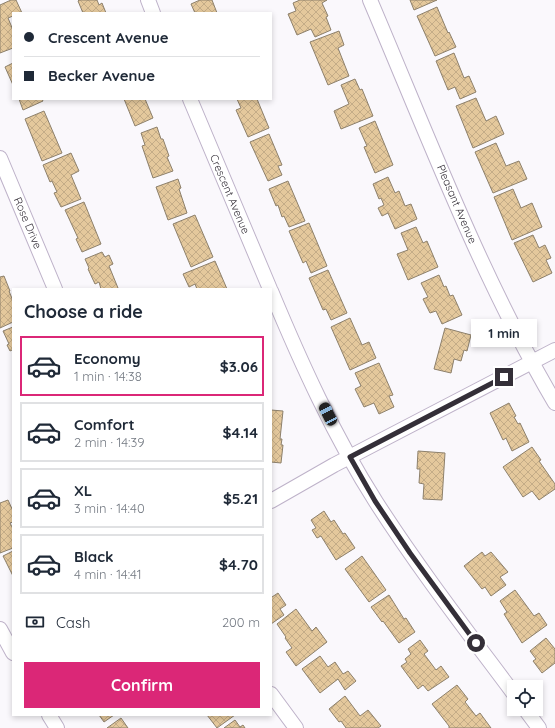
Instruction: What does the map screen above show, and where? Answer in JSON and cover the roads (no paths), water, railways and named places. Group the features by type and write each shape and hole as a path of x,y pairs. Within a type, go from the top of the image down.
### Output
{"street":[{"path":"148,0 154,12"},
{"name":"Pleasant Avenue","path":"370,0 497,296 531,362 555,403"},
{"name":"Crescent Avenue","path":"190,100 270,288"},
{"name":"Rose Drive","path":"0,158 55,288"},
{"name":"Crescent Avenue","path":"272,292 314,386 350,457 375,501 410,553 507,685"},
{"path":"272,499 555,350"},
{"path":"272,695 296,728"},
{"path":"50,716 57,728"},
{"path":"530,716 539,728"}]}
